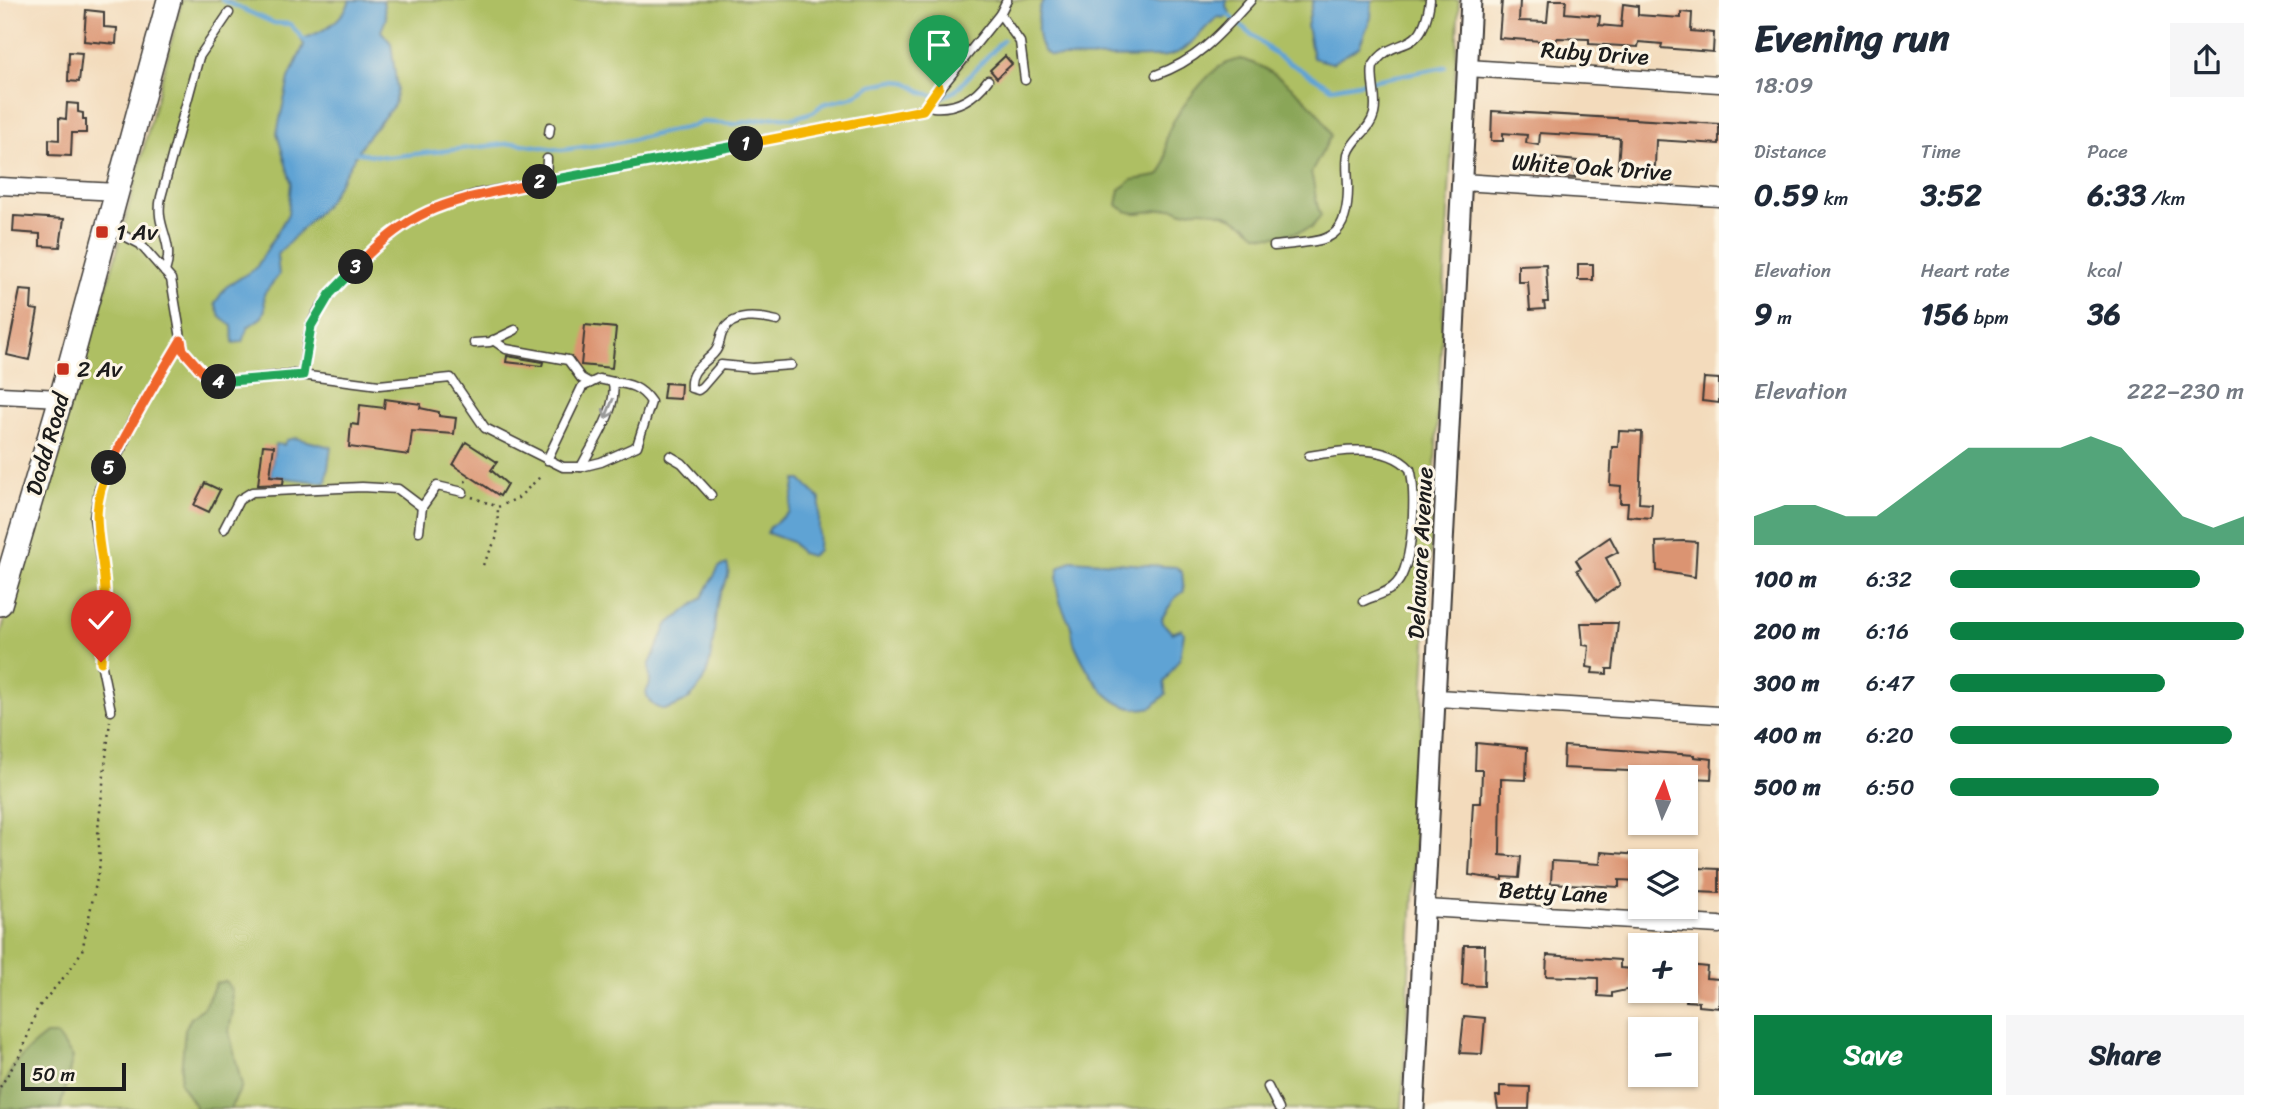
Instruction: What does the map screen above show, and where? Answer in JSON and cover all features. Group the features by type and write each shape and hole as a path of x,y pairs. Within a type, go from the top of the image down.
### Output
{"main road":[{"name":"Dodd Road","path":"0,603 61,398 169,0"}],"street":[{"name":"Delaware Avenue","path":"1414,1109 1471,0"},
{"name":"Ruby Drive","path":"1468,68 1719,84"},
{"name":"White Oak Drive","path":"1462,182 1719,198"},
{"path":"0,186 118,192"},
{"path":"0,395 61,398"},
{"path":"1437,698 1719,715"},
{"name":"Betty Lane","path":"1426,908 1719,925"}],"lane":[{"path":"303,375 311,326 330,294 377,243 408,221 446,202 923,110 1000,14 1007,0"},
{"path":"1156,75 1196,56 1228,27 1251,0"},
{"path":"1274,246 1329,237 1338,232 1346,214 1348,155 1353,144 1369,127 1375,113 1372,71 1382,55 1416,40 1424,30 1430,0"},
{"path":"165,272 171,252 160,220 161,197 199,57 229,13"},
{"path":"1000,14 1020,42 1025,80"},
{"path":"930,103 933,107 953,106 972,96 988,80"},
{"path":"546,181 547,159"},
{"path":"108,227 141,244 171,279 183,350 212,383 303,375 379,385 451,378 485,428 548,460 563,467 581,467 636,446 651,402 644,393 630,384 599,379 582,387 548,460"},
{"path":"716,351 698,366 691,388 698,390 702,387 713,370 722,332 737,320 751,317 777,321"},
{"path":"474,343 493,340 515,330"},
{"path":"111,711 101,662 105,590 94,518 99,489 123,445 131,423 181,340"},
{"path":"493,340 506,349 568,360 575,371 590,383"},
{"path":"713,370 726,365 752,368 791,365"},
{"path":"581,467 611,407 615,392 613,382"},
{"path":"1309,456 1349,452 1390,454 1410,469 1414,495 1405,567 1400,581 1391,590 1363,601"},
{"path":"670,456 682,463 711,495"},
{"path":"419,531 422,508 437,486 463,492"},
{"path":"224,529 239,500 252,492 362,487 398,489 422,508"},
{"path":"1268,1087 1279,1109"}],"path":[{"path":"469,476 462,487 463,492 498,506 518,498 541,477"},
{"path":"483,565 497,537 498,506"},
{"path":"0,1087 22,1052 37,1009 82,951 100,864 98,829 111,711"}],"green space":[{"path":"182,0 1459,0 1402,1109 0,1109 0,636 116,255"},
{"path":"1240,59 1280,78 1306,100 1317,112 1331,136 1311,173 1321,216 1311,228 1284,235 1263,236 1237,220 1214,212 1182,212 1174,208 1137,213 1117,205 1120,189 1132,180 1158,176 1161,172 1165,163 1168,133 1179,112 1196,90 1219,67"},
{"path":"226,981 231,990 233,1011 229,1031 242,1086 230,1109 197,1109 180,1083 185,1029 191,1018 204,1007 216,983"},
{"path":"46,1035 56,1035 73,1057 60,1109 0,1109 4,1086 13,1067"}],"water":[{"path":"350,0 383,0 386,19 381,31 391,43 397,89 394,105 365,140 327,203 277,255 279,275 264,294 265,309 262,317 248,327 242,342 233,343 232,326 221,318 215,303 226,287 256,268 288,214 291,182 277,133 289,78 304,45 301,39 316,34 337,20"},
{"path":"1043,0 1227,0 1226,6 1230,12 1224,18 1218,17 1189,45 1175,54 1126,58 1069,57 1049,55 1044,51 1039,37 1038,21"},
{"path":"1313,0 1372,0 1371,18 1359,47 1332,63 1313,58 1307,26"},
{"path":"296,438 331,447 326,483 270,476 275,444 284,445 286,440"},
{"path":"796,480 801,480 820,499 818,550 811,556 801,553 792,542 767,533 770,527 789,512"},
{"path":"1072,560 1176,567 1182,572 1184,591 1175,598 1162,618 1172,633 1182,629 1184,633 1180,658 1164,682 1166,694 1152,707 1138,709 1113,700 1087,668 1074,643 1071,626 1057,590 1059,568"},
{"path":"727,564 727,579 717,604 711,658 702,683 684,702 669,708 657,708 646,692 650,684 649,666 667,625 702,598 719,567"}],"building":[{"path":"1502,0 1520,0 1519,21 1547,22 1549,0 1566,0 1565,13 1600,16 1599,25 1621,27 1623,4 1638,6 1638,15 1681,18 1681,12 1692,13 1691,31 1714,33 1713,52 1661,48 1662,44 1639,42 1638,47 1589,44 1589,39 1557,38 1556,42 1499,38"},
{"path":"86,10 104,12 104,27 117,28 116,44 84,41"},
{"path":"69,52 82,53 79,82 68,81"},
{"path":"1005,56 1012,64 997,78 990,70"},
{"path":"67,103 78,104 78,112 83,113 83,120 86,120 86,133 72,133 71,156 49,155 49,139 59,140 59,118 66,119"},
{"path":"1492,111 1719,124 1719,144 1656,140 1655,166 1618,168 1620,138 1540,133 1539,145 1526,143 1527,135 1503,133 1503,141 1491,141"},
{"path":"1537,157 1577,161 1575,178 1536,175"},
{"path":"14,216 64,219 60,247 40,246 40,234 13,232"},
{"path":"1546,264 1548,302 1544,302 1545,309 1530,310 1528,282 1518,282 1518,265"},
{"path":"1578,264 1593,264 1593,280 1578,280"},
{"path":"20,290 32,291 31,309 38,310 29,360 7,355"},
{"path":"585,325 616,328 612,368 581,365"},
{"path":"507,356 543,362 542,366 506,362"},
{"path":"1704,378 1719,379 1719,403 1702,401"},
{"path":"665,383 681,384 680,399 663,398"},
{"path":"385,399 421,404 420,408 439,412 439,416 456,418 454,434 412,431 409,455 349,447 351,424 358,425 360,405 384,408"},
{"path":"1619,431 1642,432 1639,503 1652,504 1651,518 1627,516 1628,503 1620,503 1621,486 1610,485 1612,447 1618,447"},
{"path":"466,442 497,462 491,470 507,484 500,496 453,465"},
{"path":"263,445 274,446 270,476 284,477 283,484 258,485"},
{"path":"205,483 220,490 209,512 194,505"},
{"path":"1610,537 1618,552 1606,558 1620,585 1597,601 1577,570 1581,568 1576,560"},
{"path":"1656,542 1697,542 1695,577 1657,571"},
{"path":"1581,623 1618,623 1613,669 1607,669 1607,674 1592,673 1593,668 1587,667 1589,646 1583,645"},
{"path":"1476,743 1527,748 1526,780 1501,779 1500,855 1521,857 1519,878 1503,877 1503,880 1469,875 1473,803 1481,803 1482,770 1475,770"},
{"path":"1564,746 1694,755 1712,759 1711,779 1698,778 1698,765 1628,765 1628,771 1563,768"},
{"path":"1601,852 1628,854 1628,880 1619,880 1619,887 1551,883 1552,861 1600,864"},
{"path":"1698,868 1719,869 1719,893 1698,892"},
{"path":"1464,945 1485,945 1484,986 1462,985"},
{"path":"1547,955 1620,960 1620,968 1628,969 1628,990 1612,993 1612,997 1598,996 1598,978 1546,976"},
{"path":"1698,966 1707,967 1706,978 1719,979 1719,1008 1699,1006"},
{"path":"1464,1016 1485,1018 1482,1054 1460,1053"},
{"path":"1500,1086 1530,1087 1529,1109 1498,1109 1496,1096 1500,1096"}],"waterway":[{"path":"222,0 274,23 290,24 304,40"},
{"path":"1226,13 1276,55 1332,88 1445,67"},
{"path":"352,152 388,157 515,143 561,150 622,142 702,122 734,124 775,117 794,118 813,112 823,104 852,97 872,85 894,81 906,82 924,93 942,97 955,91 1003,40"}],"place":[{"name":"1 Av","path":"102,232"},
{"name":"2 Av","path":"63,369"}],"route":[{"path":"101,662 105,590 94,518 99,489 110,464 123,445 131,423 181,340 183,350 212,383 303,375 311,326 330,294 377,243 408,221 446,202 638,162 923,110 939,87"}]}
